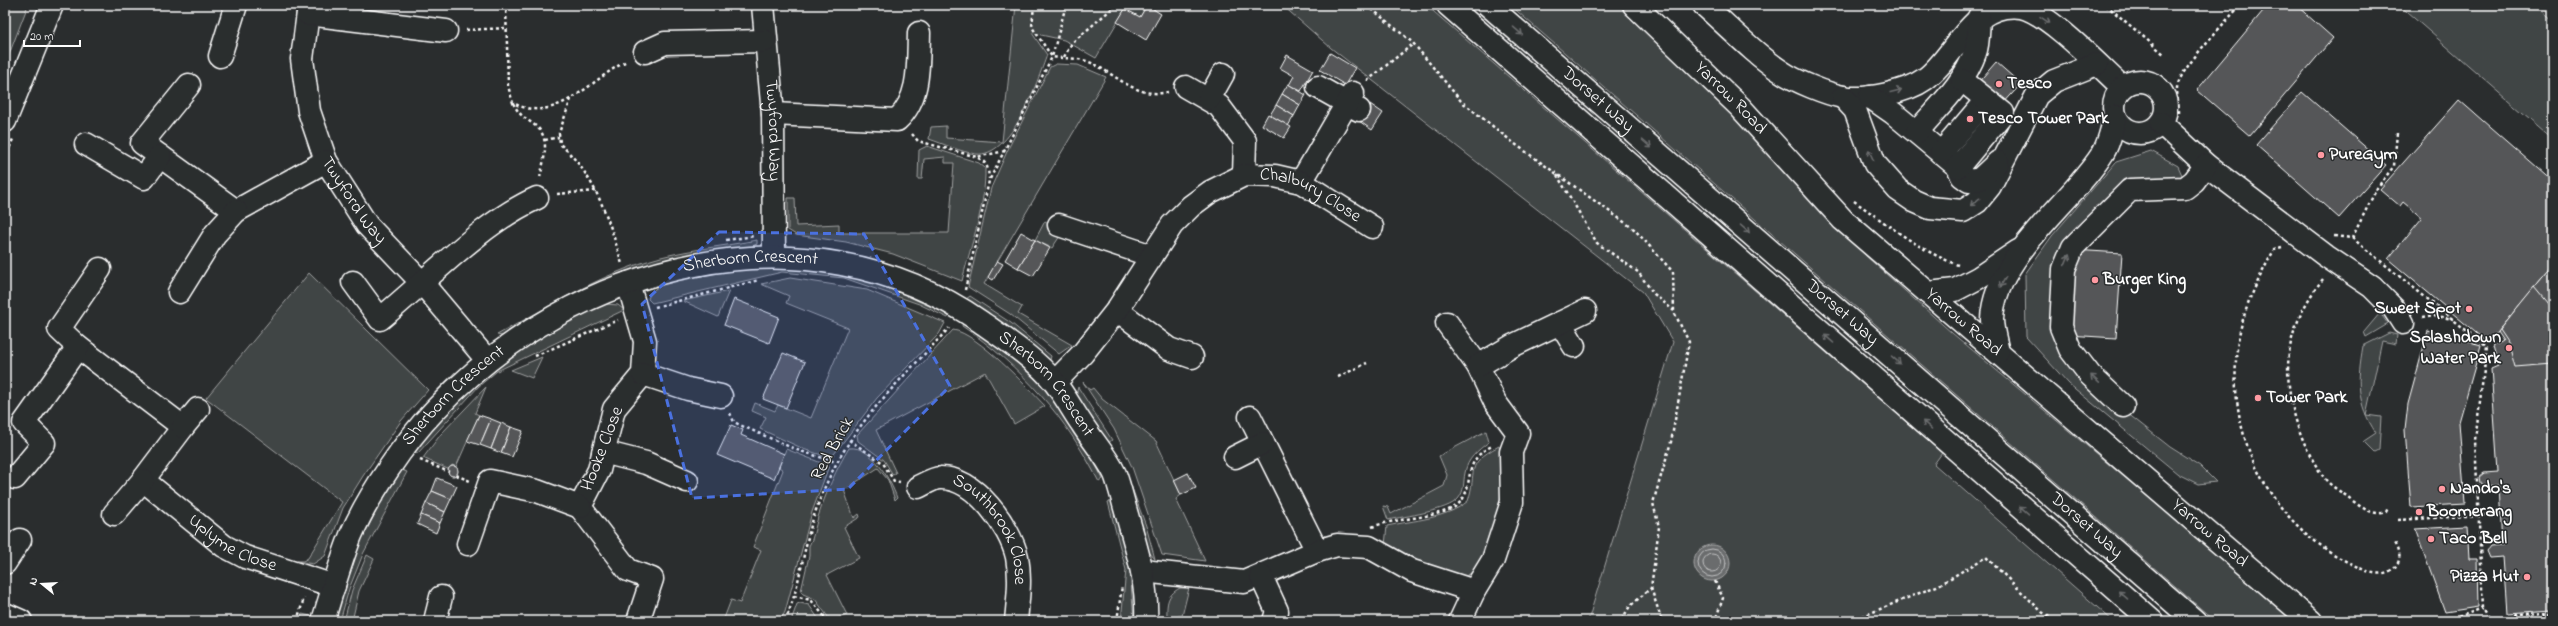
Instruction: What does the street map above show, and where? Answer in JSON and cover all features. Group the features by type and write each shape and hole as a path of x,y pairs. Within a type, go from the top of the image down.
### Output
{"main road":[{"path":"5,120 52,5"},
{"path":"220,56 236,5"},
{"name":"Twyford Way","path":"763,5 765,41 773,114 773,246"},
{"name":"Dorset Way","path":"1448,5 2152,621"},
{"name":"Dorset Way","path":"1488,5 2195,621"},
{"name":"Yarrow Road","path":"1634,5 1740,107 1843,220 2311,621"},
{"path":"1704,5 1782,72 1843,97 1870,97 1909,87 1925,79 1979,16 1995,9 2021,7 2034,13 2057,29 2122,87"},
{"path":"308,10 446,31"},
{"name":"Twyford Way","path":"308,10 302,59 309,111 326,161 367,225 423,284 487,360"},
{"path":"1933,146 1978,93 1976,46 1979,16"},
{"path":"773,114 897,120 908,110 913,95 917,79 919,33"},
{"path":"645,52 664,44 765,41"},
{"path":"1933,146 1976,46"},
{"path":"1843,97 1855,110 1868,149 1884,176 1914,201 1930,208 1963,211 1977,202 1990,186 2037,95 2054,80 2097,64"},
{"path":"1209,99 1223,74"},
{"path":"1998,352 1992,320 1996,295 2022,248 2101,156 2111,135 2115,116 2114,100 2122,87 2140,80 2150,82 2158,87 2164,95 2166,104 2161,123 2145,133 2136,134 2127,130 2115,116"},
{"path":"189,86 142,142 236,211"},
{"name":"Chalbury Close","path":"1186,87 1219,106 1245,141 1244,175"},
{"path":"1301,182 1353,102 1318,87"},
{"path":"1933,146 2003,113 1978,93"},
{"path":"1870,97 1933,146 1962,176 1969,181 1980,179 2007,155"},
{"path":"2161,123 2206,165 2241,189 2326,256 2372,287 2394,309 2411,321"},
{"path":"2101,156 2120,146 2136,134"},
{"path":"86,144 144,178 160,156"},
{"path":"179,292 216,234 236,211 326,161"},
{"path":"2123,406 2090,375 2070,349 2061,327 2064,269 2073,247 2130,190 2185,188 2194,181 2206,165"},
{"name":"Chalbury Close","path":"1055,382 1084,353 1118,310 1172,225 1191,206 1210,192 1244,175 1275,176 1301,182 1372,227"},
{"path":"353,282 380,319 423,284 482,232 512,209 537,198"},
{"path":"1059,225 1152,256"},
{"name":"Sherborn Crescent","path":"323,621 352,533 393,462 434,410 487,360 527,331 578,304 624,270 678,269 723,260 773,246 805,257 847,263 916,285 967,312 1010,342 1055,382 1114,473 1143,571 1147,603 1146,621"},
{"path":"1928,293 1956,290 1978,278 2022,248"},
{"path":"100,269 59,328 78,347 182,427"},
{"path":"624,270 638,312 645,341 643,374 688,389 721,396"},
{"path":"1118,310 1169,349 1192,358"},
{"path":"1478,366 1512,346 1585,311"},
{"path":"1447,323 1478,366 1495,402 1518,433 1511,452 1512,502 1493,560 1474,591 1460,621"},
{"path":"1560,323 1574,346"},
{"path":"15,478 44,443 24,424 78,347"},
{"name":"Hooke Close","path":"580,507 599,470 614,409 643,374"},
{"path":"114,514 143,480 182,427 198,409"},
{"path":"1250,417 1317,551"},
{"path":"1235,457 1263,443"},
{"path":"603,452 646,463 687,481"},
{"name":"Southbrook Close","path":"918,487 940,478 963,484 986,503 1005,525 1017,557 1020,586 1016,621"},
{"name":"Uplyme Close","path":"143,480 224,546 245,557 334,586"},
{"name":"Hooke Close","path":"468,544 490,481 537,490 580,507 628,570 652,579 638,621"},
{"path":"5,562 20,540"},
{"path":"1143,571 1244,582 1317,551 1337,546 1369,547 1412,571 1474,591"},
{"path":"1261,576 1277,611 1274,621"},
{"path":"435,621 441,597"},
{"path":"5,614 21,621"}],"path":[{"path":"506,5 508,86 513,103 520,116 538,128 545,140 537,198 567,192 596,191"},
{"path":"1034,5 1032,27 1052,57"},
{"path":"965,290 989,181 1052,57 1066,5"},
{"path":"1064,57 1072,43 1116,5"},
{"path":"1367,5 1413,43 1461,101 1556,174 1634,229 1673,272 1674,312"},
{"path":"2106,5 2165,55"},
{"path":"2186,71 2215,34 2241,5"},
{"path":"446,31 507,28"},
{"path":"1353,102 1413,43"},
{"path":"513,103 534,110 551,109 571,99 616,66 645,52"},
{"path":"1052,57 1064,57 1088,62 1134,90 1157,95 1186,87"},
{"path":"571,99 560,137 560,144 571,154 596,191 606,212 624,270"},
{"path":"897,120 918,140 977,157 985,161 988,168 989,181"},
{"path":"2352,238 2377,188 2394,166 2397,133"},
{"path":"545,140 560,137"},
{"path":"977,157 1005,151"},
{"path":"1556,174 1597,243 1638,272 1654,294 1674,312 1689,342 1671,442 1653,503 1658,527 1651,588 1662,621"},
{"path":"1849,197 1903,236 1940,259 1959,266"},
{"path":"718,242 746,236 773,246"},
{"path":"2330,236 2352,238 2487,347 2475,440 2483,608 2490,619 2508,619 2516,614 2553,613"},
{"path":"2288,246 2274,250 2253,289 2237,348 2236,386 2242,424 2252,458 2262,481 2285,512 2298,527 2329,551 2357,567 2382,575 2392,571 2399,558 2399,549 2395,543"},
{"path":"2325,276 2312,292 2297,324 2289,354 2290,390 2294,413 2305,444 2327,480 2372,513 2386,512 2388,508"},
{"path":"529,359 556,345 638,312 764,279"},
{"path":"957,287 970,293"},
{"path":"2411,321 2435,316 2453,320"},
{"name":"Red Brick","path":"785,621 794,596 816,511 836,462 849,440 889,390 953,324"},
{"path":"1338,377 1367,363"},
{"path":"721,396 734,422 797,450 836,462"},
{"path":"1370,528 1445,511 1456,506 1468,486 1470,466 1477,456 1489,447 1518,433"},
{"path":"849,440 883,463 894,481 918,487"},
{"path":"414,465 420,455"},
{"path":"418,459 449,472"},
{"path":"2398,520 2500,514"},
{"path":"1851,621 1940,585 1986,557 2042,612 2055,621"},
{"path":"1118,621 1122,578"},
{"path":"1715,581 1723,598 1715,621"},
{"path":"1620,621 1630,606 1651,588"},
{"path":"794,596 811,600 828,621"},
{"path":"2447,621 2483,608"},
{"path":"2516,614 2516,621"}],"highlighted area":[{"path":"719,232 864,234 950,386 848,489 692,498 642,304"}],"shaded area":[{"path":"5,5 28,5 5,65"},
{"path":"1016,5 1147,5 1140,17 1125,9 1096,58 1064,40 1032,33 1047,55 1030,99 1012,132 1001,144 989,152 976,154 970,153 929,139 931,127 946,126 946,138 1002,142"},
{"path":"1147,5 1157,5 1154,10"},
{"path":"1282,5 1426,5 1942,453 1934,464 2113,621 1588,621 1673,342 1643,292 1331,48"},
{"path":"1510,5 1621,5 1704,80 1840,230 1866,256 1952,333 2296,621 2215,621"},
{"path":"2399,5 2535,5 2553,20 2553,139"},
{"path":"1056,64 1078,65 1106,77 984,284 1022,307 1018,314 1072,345 1059,354 1010,314 968,287 991,188 1009,147 1050,67"},
{"path":"927,146 979,163 985,168 985,182 981,210 962,281 893,254 846,242 796,235 788,230 788,198 795,198 796,226 839,224 839,233 949,233 954,163 945,163 945,157 924,159 922,179 918,179 919,150"},
{"path":"2151,151 2178,166 2182,175 2174,182 2145,182 2058,261 2084,379 2170,447 2200,466 2216,482 2198,484 2178,474 2069,384 2026,337 2025,274 2052,236 2116,162"},
{"path":"1045,221 1059,229 1060,236 1052,248 1035,240"},
{"path":"757,240 757,244 750,247 662,262 594,287 502,336 497,335 597,281 639,264 673,254"},
{"path":"782,268 845,275 892,289 949,315 948,318 919,304 844,278 782,272 652,303 648,299 655,289 669,282 687,276 730,270"},
{"path":"309,273 428,390 401,421 363,476 343,508 325,556 313,564 297,561 303,561 308,558 342,502 206,398"},
{"path":"790,278 867,290 945,323 939,334 877,398 831,458 806,450 760,429 766,417 752,411 755,403 775,411 778,405 811,418 848,328 786,303 789,296 761,284"},
{"path":"729,291 718,317 683,301"},
{"path":"970,296 1011,323 1051,356 1050,360 1045,359 988,313 965,300"},
{"path":"606,304 618,305 624,310 497,371 479,386 418,453 412,452 458,401 510,356 555,327"},
{"path":"2380,313 2388,324 2366,337 2364,332"},
{"path":"963,322 1008,354 1037,381 1073,428 1103,479 1099,482 1072,436 1041,395 1004,359 962,326"},
{"path":"953,330 963,333 1002,362 1045,406 1014,424 985,372 876,430 896,473 893,475 884,460 858,441 857,435"},
{"path":"2389,333 2397,335 2396,344 2382,341 2366,415 2359,381 2363,346"},
{"path":"542,357 532,378 511,370"},
{"path":"455,372 457,375 422,411 419,409"},
{"path":"1083,382 1090,390 1093,388 1102,399 1156,441 1181,495 1176,499 1205,561 1162,555 1132,467 1114,429"},
{"path":"486,387 475,413 479,415 456,467 452,465 450,470 423,458 441,434"},
{"path":"1078,387 1112,440 1108,443 1076,395"},
{"path":"2366,415 2381,417 2379,450 2375,452 2364,441 2376,433"},
{"path":"1486,431 1489,442 1477,452 1468,463 1463,490 1458,499 1445,507 1436,510 1388,520 1383,506 1388,507 1391,514 1444,486 1447,475 1439,456"},
{"path":"1499,446 1501,460 1500,505 1494,534 1489,548 1483,561 1477,568 1465,577 1422,564 1385,545 1387,526 1429,518 1450,512 1468,501 1476,464 1480,458"},
{"path":"849,448 865,452 873,458 885,474 890,483 897,498 895,500 888,480 878,468 844,490 854,518 859,514 860,517 844,527 859,558 827,575 847,615 831,621 815,599 803,594 801,591 809,556 809,546 824,499"},
{"path":"786,449 829,466 812,512 785,612 780,621 723,621 731,600 740,603 761,550 753,547 783,470 779,467"},
{"path":"1122,461 1146,526 1155,559 1148,551 1118,463"},
{"path":"402,470 407,472 363,554 349,589 340,621 333,621 356,550 379,506"},
{"path":"1113,500 1130,570 1134,621 1121,621 1126,570 1108,502"},
{"path":"367,555 374,559 359,591 352,621 344,621 352,590"},
{"path":"1180,588 1189,588 1182,616 1178,616 1178,621 1167,621 1167,606 1169,598"},
{"path":"800,603 809,605 820,621 791,621 797,604"},
{"path":"302,614 315,617 314,621 300,621"}],"water":[{"path":"1716,545 1725,550 1729,556 1729,570 1725,576 1716,581 1708,581 1699,576 1695,570 1694,559 1699,550 1705,546"}],"building":[{"path":"1147,5 1161,14 1146,40 1117,22 1125,9 1140,17"},
{"path":"2268,5 2296,5 2333,38 2250,136 2197,90"},
{"path":"1330,53 1355,68 1345,85 1320,70"},
{"path":"1287,55 1313,70 1301,91 1289,85 1294,76 1280,68"},
{"name":"Tesco","path":"1996,62 2021,84 2001,106 1976,85"},
{"path":"1288,84 1306,95 1300,105 1282,94"},
{"name":"PureGym","path":"2302,92 2386,165 2339,218 2256,145"},
{"path":"1282,94 1300,105 1294,116 1276,105"},
{"path":"2459,100 2553,182 2553,265 2488,343 2388,259 2422,218 2403,202 2400,206 2380,189"},
{"path":"1370,104 1383,113 1372,130 1359,121"},
{"path":"1276,105 1294,116 1288,126 1270,115"},
{"path":"1268,114 1291,127 1284,138 1262,125"},
{"path":"1021,232 1035,240 1018,268 1005,260"},
{"path":"1035,240 1050,248 1033,276 1018,268"},
{"name":"Burger King","path":"2073,250 2122,253 2116,338 2068,335"},
{"path":"997,261 1003,264 993,280 988,277"},
{"path":"2553,265 2553,610 2507,613 2503,557 2489,558 2486,551 2489,547 2502,546 2499,485 2485,486 2480,483 2479,477 2484,473 2498,472 2491,369 2498,366 2493,347 2503,341 2497,332"},
{"path":"2534,287 2553,310 2553,364 2515,367 2509,345 2499,330"},
{"path":"734,299 779,317 769,343 724,325"},
{"path":"2428,331 2481,345 2459,422 2465,504 2411,507 2405,430 2408,404"},
{"path":"783,353 805,362 786,408 763,399"},
{"path":"479,415 491,419 480,445 467,441"},
{"path":"491,419 501,423 491,449 480,445"},
{"path":"501,423 511,427 501,453 491,449"},
{"path":"731,425 743,430 741,435 784,454 774,479 717,455"},
{"path":"511,427 523,431 512,457 501,453"},
{"path":"451,466 455,466 457,467 457,475 451,476 448,473 448,469"},
{"path":"1188,473 1196,488 1181,495 1174,480"},
{"path":"437,478 457,486 451,499 432,491"},
{"path":"432,491 451,499 445,512 426,503"},
{"path":"426,503 445,512 440,523 421,515"},
{"path":"421,515 440,523 436,533 417,524"},
{"path":"2467,526 2469,559 2477,559 2478,607 2445,612 2415,529"}],"place":[{"name":"Tesco","path":"1999,84"},
{"name":"Tesco Tower Park","path":"1970,119"},
{"name":"PureGym","path":"2321,155"},
{"name":"Burger King","path":"2095,280"},
{"name":"Sweet Spot","path":"2469,309"},
{"name":"Splashdown Water Park","path":"2509,348"},
{"name":"Tower Park","path":"2258,398"},
{"name":"Nando's","path":"2442,489"},
{"name":"Boomerang","path":"2419,512"},
{"name":"Taco Bell","path":"2431,539"},
{"name":"Pizza Hut","path":"2527,577"}]}
